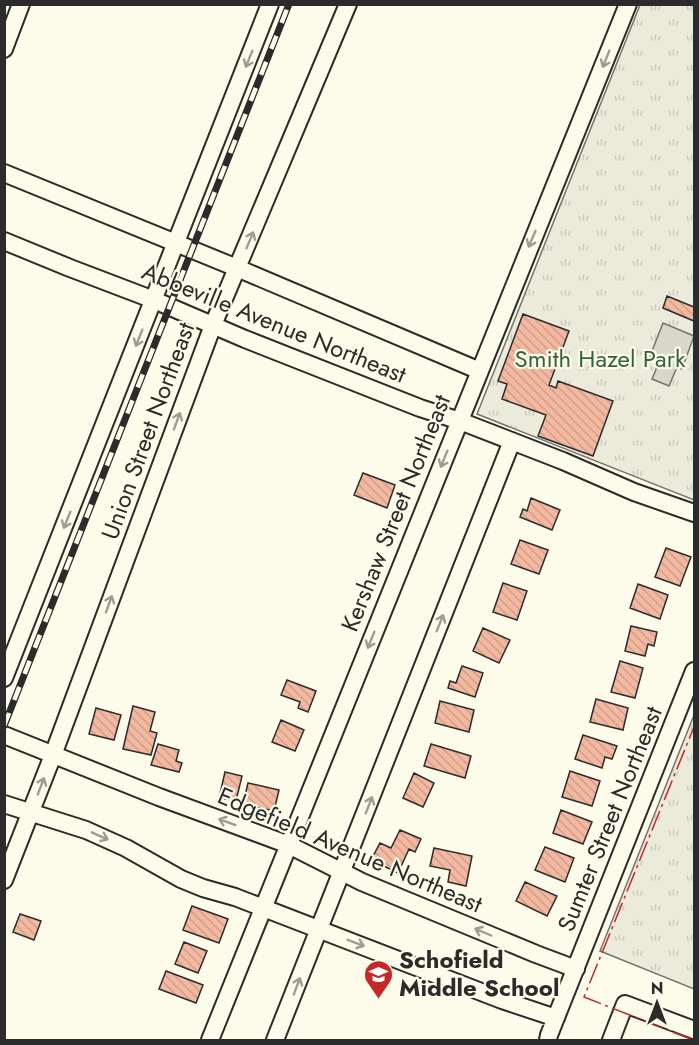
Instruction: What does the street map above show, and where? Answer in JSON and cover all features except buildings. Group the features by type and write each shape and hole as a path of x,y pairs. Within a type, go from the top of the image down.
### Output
{"street":[{"path":"4,49 21,4"},
{"name":"Union Street Northeast","path":"4,678 270,4"},
{"name":"Union Street Northeast","path":"4,880 213,325 348,4"},
{"name":"Kershaw Street Northeast","path":"210,1041 628,4"},
{"name":"Abbeville Avenue Northeast","path":"4,173 480,370"},
{"name":"Abbeville Avenue Northeast","path":"4,241 398,400 460,421 634,492 694,513"},
{"path":"275,1041 512,441"},
{"name":"Sumter Street Northeast","path":"548,1041 694,671"},
{"name":"Edgefield Avenue Northeast","path":"4,735 159,797 289,844 342,872 576,969"},
{"path":"4,804 86,830 203,888 235,897 502,1000 556,1018"},
{"path":"611,1041 625,1004 694,1030"}],"green space":[{"name":"Smith Hazel Park","path":"640,5 694,5 694,500 477,414"},
{"path":"694,715 694,989 600,951"}],"shaded area":[{"path":"663,323 694,336 682,369 677,367 669,386 652,379 660,360 650,356"}],"railway":[{"path":"4,726 289,4"}],"power":[{"path":"693,1040 584,997 694,727"}],"place":[{"name":"Schofield Middle School","path":"378,1000"}]}
